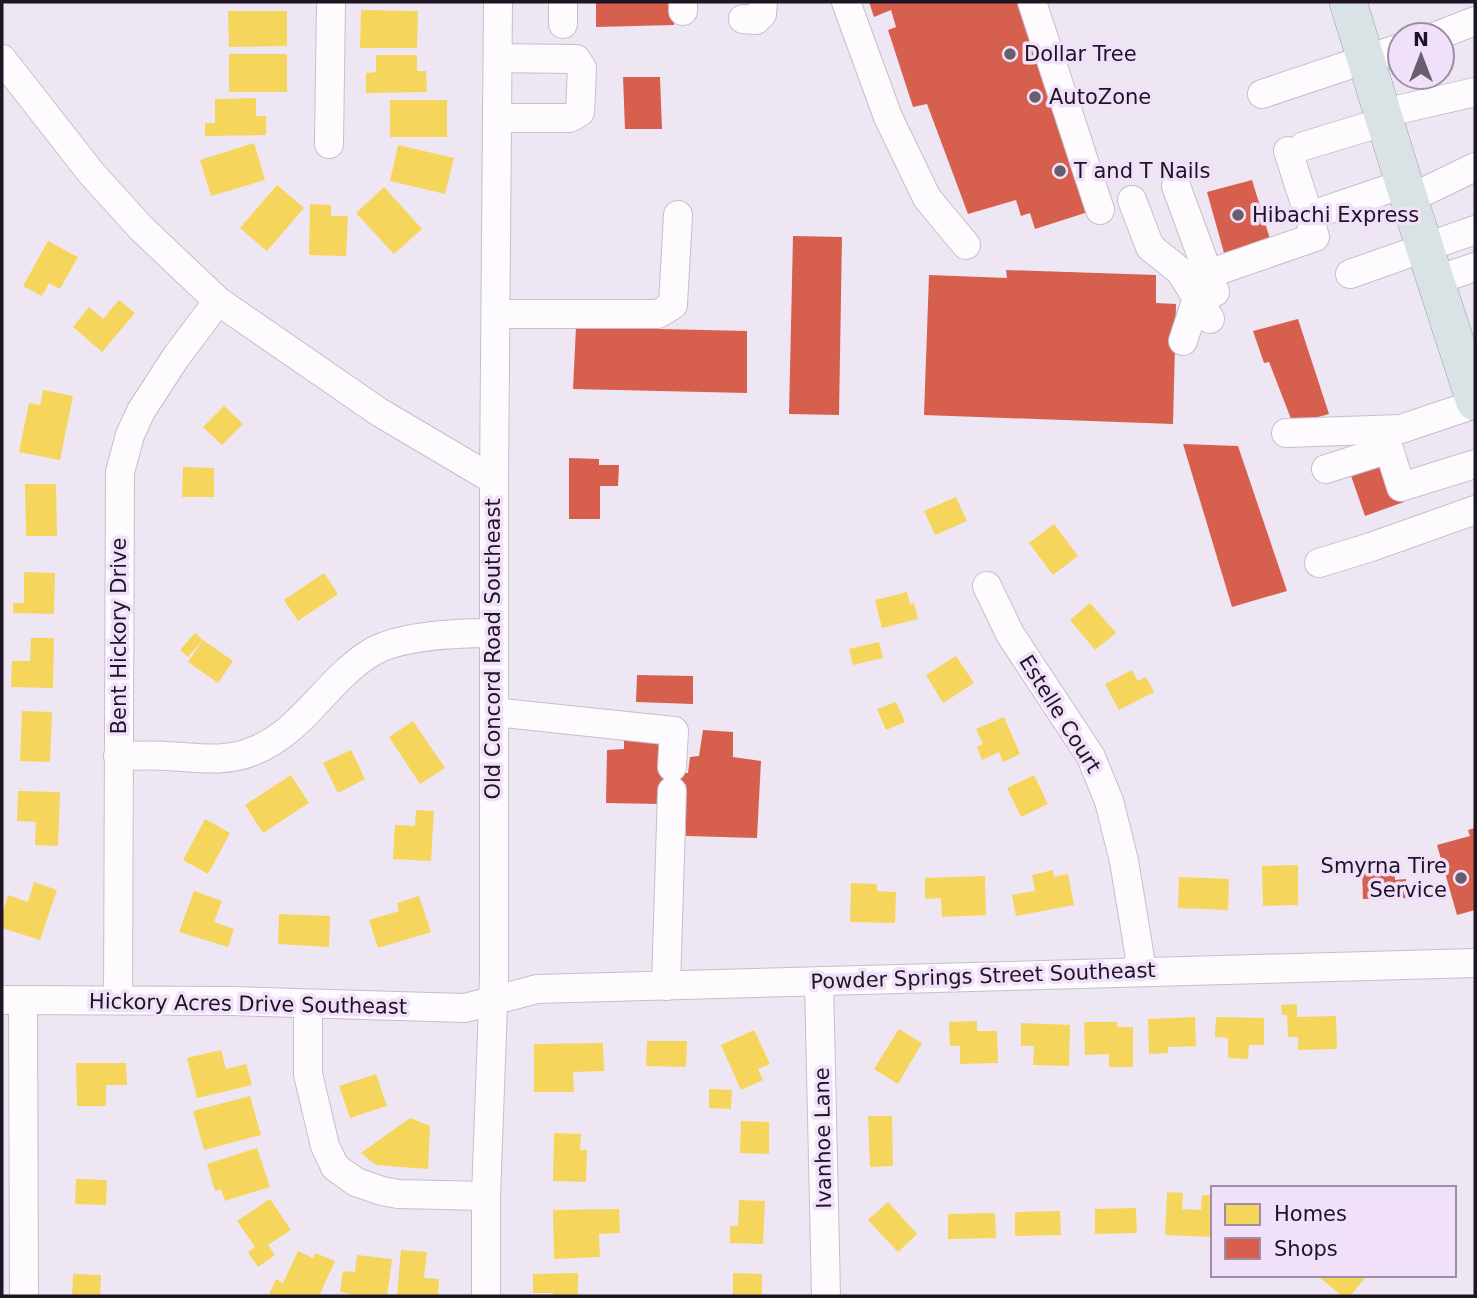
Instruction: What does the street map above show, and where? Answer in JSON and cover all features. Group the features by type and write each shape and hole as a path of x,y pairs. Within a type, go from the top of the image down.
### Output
{"main road":[{"path":"1348,2 1383,53 1385,117 1432,264 1465,334 1475,403"}],"street":[{"path":"329,144 331,2"},
{"name":"Old Concord Road Southeast","path":"486,1296 486,1196 493,1000 498,2"},
{"path":"846,2 888,117 927,198 966,245"},
{"path":"1032,2 1100,210"},
{"path":"1456,29 1475,21"},
{"path":"1262,94 1383,53"},
{"path":"498,58 576,59 582,68 580,112 575,116 498,118"},
{"path":"2,60 92,174 142,229 218,301 379,412 494,480"},
{"path":"1183,341 1210,301 1315,237 1296,149 1385,117 1475,92"},
{"path":"1309,216 1408,191 1475,167"},
{"path":"1176,186 1210,301"},
{"path":"1132,200 1150,247 1180,271 1210,301"},
{"path":"496,314 658,314 673,305 678,215"},
{"path":"1432,264 1475,230"},
{"path":"1350,274 1432,264 1475,267"},
{"name":"Bent Hickory Drive","path":"118,999 120,472 130,435 141,411 176,357 218,301"},
{"path":"1286,433 1401,429 1475,403"},
{"path":"1326,469 1389,449 1401,487 1475,464"},
{"path":"1319,563 1475,510"},
{"name":"Estelle Court","path":"986,586 1010,634 1091,757 1109,801 1124,861 1138,944 1140,958 1135,971"},
{"path":"118,756 225,759 251,752 270,743 310,711 369,653 415,639 465,633 494,634"},
{"path":"494,712 674,731 666,986"},
{"name":"Powder Springs Street Southeast","path":"493,1000 537,989 1475,962"},
{"name":"Ivanhoe Lane","path":"819,981 826,1296"},
{"name":"Hickory Acres Drive Southeast","path":"12,1001 118,999 465,1009 493,1000"},
{"path":"12,1001 24,1296"},
{"path":"308,1004 308,1074 325,1146 335,1167 356,1182 382,1191 398,1194 486,1196"}],"building: Homes":[{"path":"361,10 418,11 417,48 360,48"},
{"path":"228,11 287,11 287,46 229,47"},
{"path":"229,54 287,54 287,92 229,92"},
{"path":"376,55 417,55 417,71 426,71 427,92 366,93 366,73 376,72"},
{"path":"256,98 256,116 266,116 266,135 205,136 205,123 215,123 215,99"},
{"path":"390,100 447,100 447,137 390,137"},
{"path":"254,143 265,180 211,196 200,160"},
{"path":"398,145 454,158 445,194 390,181"},
{"path":"277,185 304,208 267,251 240,228"},
{"path":"384,187 422,229 394,254 356,213"},
{"path":"310,204 331,205 331,216 348,216 346,256 309,255"},
{"path":"48,241 78,257 60,289 49,283 42,296 23,286"},
{"path":"119,300 135,313 102,352 73,327 89,307 103,319"},
{"path":"43,390 73,396 60,460 19,452 29,403 40,405"},
{"path":"224,406 243,424 222,445 203,427"},
{"path":"183,467 214,468 214,497 182,497"},
{"path":"25,484 56,484 57,536 26,536"},
{"path":"956,497 967,521 935,535 924,511"},
{"path":"1054,524 1078,556 1053,575 1029,543"},
{"path":"24,572 55,573 54,614 13,613 13,603 24,603"},
{"path":"324,573 338,594 298,621 284,600"},
{"path":"907,592 910,604 914,603 918,619 882,628 875,600"},
{"path":"1090,603 1116,633 1095,650 1070,620"},
{"path":"195,633 203,640 188,657 180,650"},
{"path":"31,638 54,638 53,688 11,687 12,661 30,661"},
{"path":"203,640 233,661 218,683 188,662"},
{"path":"879,642 883,658 853,665 849,649"},
{"path":"956,656 974,683 943,703 926,675"},
{"path":"1132,670 1138,681 1146,677 1154,692 1119,710 1105,684"},
{"path":"896,702 905,722 886,730 877,709"},
{"path":"22,711 52,712 50,762 20,761"},
{"path":"1004,717 1020,754 1003,762 999,752 982,760 977,747 983,744 976,729"},
{"path":"413,721 445,768 420,784 389,737"},
{"path":"351,750 365,779 338,793 323,763"},
{"path":"291,775 309,803 263,833 245,805"},
{"path":"1034,775 1048,804 1021,817 1007,788"},
{"path":"18,791 60,792 58,846 35,845 36,822 17,821"},
{"path":"416,810 434,811 431,861 393,859 395,825 415,826"},
{"path":"205,819 230,833 208,874 183,860"},
{"path":"1298,865 1298,905 1263,906 1262,866"},
{"path":"1053,870 1054,877 1068,874 1074,905 1016,916 1012,895 1035,891 1032,875"},
{"path":"985,876 986,915 942,917 941,898 925,899 925,878"},
{"path":"1179,877 1229,879 1228,910 1178,908"},
{"path":"34,882 57,890 40,940 2,928 2,916 8,895 28,902"},
{"path":"851,883 877,884 877,891 896,892 895,923 850,922"},
{"path":"194,891 222,901 214,922 234,929 228,947 179,932"},
{"path":"419,896 431,932 378,948 369,920 399,911 397,903"},
{"path":"279,914 330,916 329,947 278,944"},
{"path":"1297,1004 1297,1017 1336,1016 1337,1049 1298,1050 1298,1037 1288,1037 1287,1015 1282,1015 1281,1005"},
{"path":"1195,1017 1196,1046 1168,1047 1168,1053 1149,1054 1148,1019"},
{"path":"1216,1017 1264,1018 1264,1045 1249,1045 1248,1059 1228,1058 1228,1038 1215,1037"},
{"path":"977,1021 977,1031 997,1031 998,1063 960,1064 960,1046 950,1046 949,1022"},
{"path":"1084,1022 1117,1022 1117,1027 1133,1027 1133,1067 1109,1067 1109,1054 1085,1055"},
{"path":"1021,1023 1070,1025 1069,1066 1033,1065 1034,1046 1021,1046"},
{"path":"899,1029 922,1043 898,1084 874,1069"},
{"path":"754,1030 770,1064 758,1069 763,1080 741,1090 721,1045"},
{"path":"647,1041 687,1041 686,1067 646,1066"},
{"path":"603,1043 604,1071 573,1072 574,1092 534,1092 534,1044"},
{"path":"221,1050 226,1069 246,1064 252,1085 197,1098 187,1058"},
{"path":"76,1063 126,1063 127,1085 106,1085 106,1106 77,1106"},
{"path":"376,1074 387,1106 350,1118 339,1086"},
{"path":"709,1089 732,1090 731,1109 709,1108"},
{"path":"250,1096 261,1135 204,1150 193,1111"},
{"path":"868,1116 892,1116 893,1166 870,1167"},
{"path":"410,1118 430,1126 428,1169 376,1165 361,1153"},
{"path":"741,1121 769,1122 769,1154 740,1153"},
{"path":"554,1133 581,1134 580,1150 587,1150 586,1182 553,1181"},
{"path":"257,1148 270,1187 225,1201 221,1189 215,1191 207,1164"},
{"path":"76,1179 107,1180 106,1205 75,1204"},
{"path":"1167,1192 1183,1193 1182,1209 1201,1210 1202,1195 1211,1195 1211,1237 1165,1235"},
{"path":"270,1199 291,1230 268,1245 275,1255 258,1267 248,1252 255,1247 237,1221"},
{"path":"739,1200 765,1201 763,1244 730,1243 730,1226 738,1226"},
{"path":"888,1202 917,1234 898,1252 868,1220"},
{"path":"1136,1208 1137,1233 1095,1234 1095,1209"},
{"path":"619,1209 620,1233 599,1234 600,1257 554,1259 553,1210"},
{"path":"1060,1211 1061,1235 1015,1236 1015,1212"},
{"path":"995,1213 996,1238 948,1239 948,1214"},
{"path":"401,1250 427,1252 424,1278 439,1279 438,1296 397,1296"},
{"path":"298,1251 313,1258 315,1253 335,1261 319,1296 269,1294 276,1279 283,1283"},
{"path":"357,1255 392,1259 387,1296 362,1296 340,1292 343,1271 355,1272"},
{"path":"578,1273 578,1296 533,1293 533,1274"},
{"path":"733,1273 762,1274 762,1296 733,1296"},
{"path":"73,1274 101,1275 100,1296 72,1296"},
{"path":"1319,1277 1365,1278 1350,1296 1342,1296"}],"building: Shops":[{"path":"596,2 674,2 674,25 596,27"},
{"path":"869,2 1021,2 1088,212 1035,229 1030,213 1021,216 1016,200 968,214 927,104 913,107 888,30 896,27 891,10 874,17"},
{"path":"623,77 660,77 662,129 625,129"},
{"name":"Hibachi Express","path":"1252,180 1270,239 1224,253 1207,192"},
{"path":"793,236 842,237 839,415 789,414"},
{"path":"1006,270 1156,275 1156,303 1176,304 1173,424 924,415 929,275 1007,278"},
{"path":"1298,319 1329,414 1293,424 1269,362 1264,363 1253,331"},
{"path":"576,327 747,331 747,393 573,389"},
{"path":"1183,444 1238,446 1287,591 1232,607"},
{"path":"1388,454 1404,502 1365,516 1348,467"},
{"path":"569,458 599,459 599,465 619,465 618,486 600,486 600,519 569,519"},
{"path":"637,675 693,676 693,704 636,702"},
{"path":"703,730 733,732 733,757 761,761 757,838 686,836 686,784 681,785 661,804 606,803 607,750 624,749 624,738 661,740 679,773 688,773 690,757 699,756"},
{"name":"Smyrna Tire Service","path":"1475,828 1475,910 1457,915 1437,845 1470,836 1468,830"},
{"path":"1395,869 1395,880 1406,879 1406,898 1363,899 1362,870"}],"place":[{"name":"Dollar Tree","path":"1010,54"},
{"name":"AutoZone","path":"1035,97"},
{"name":"T and T Nails","path":"1060,171"},
{"name":"Hibachi Express","path":"1238,215"},
{"name":"Smyrna Tire Service","path":"1461,878"}]}
